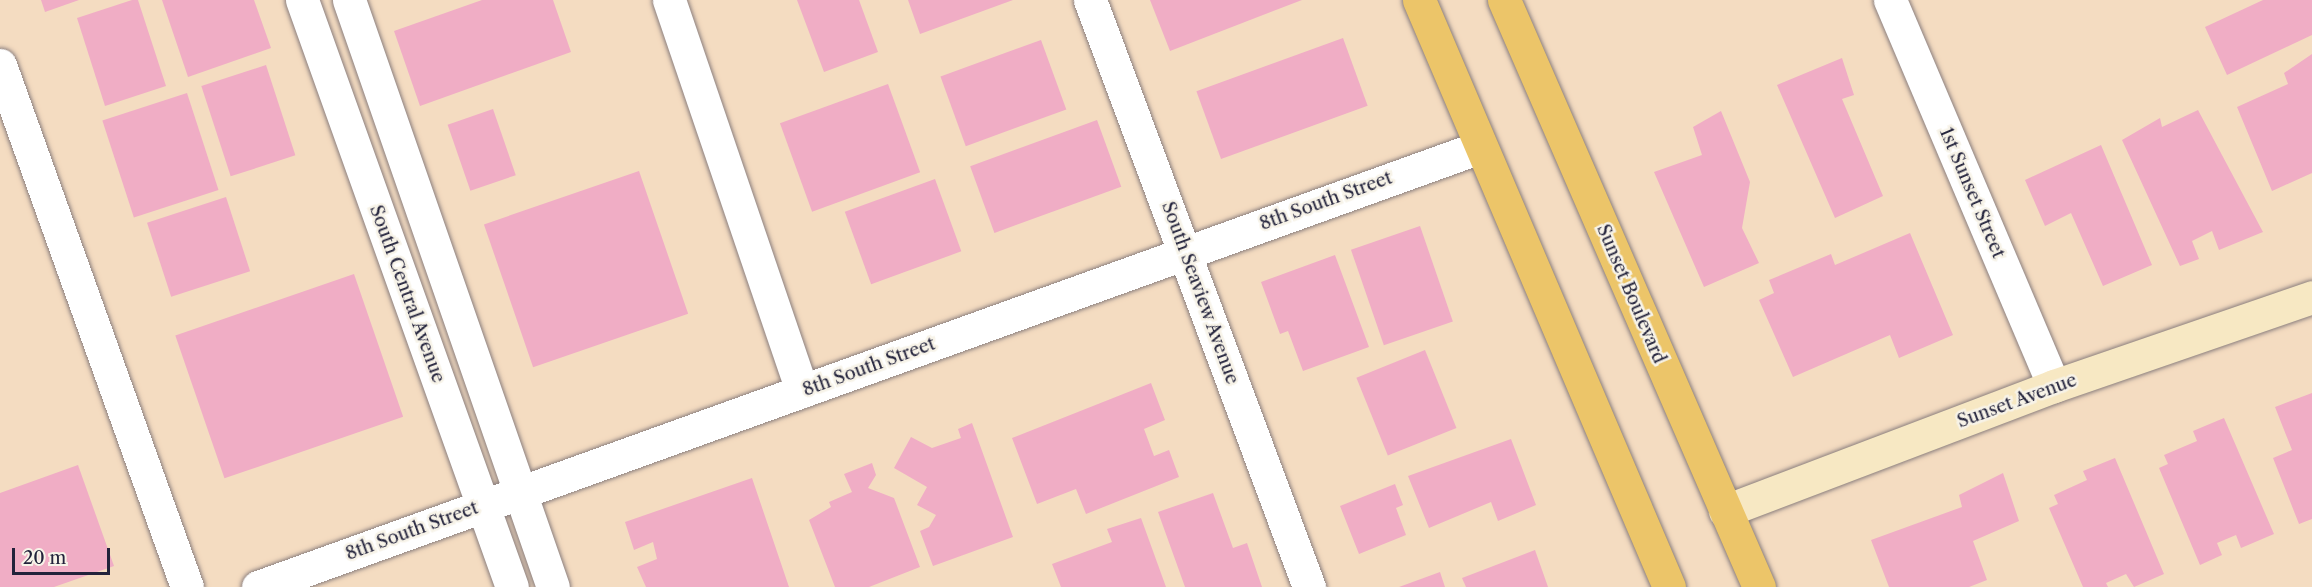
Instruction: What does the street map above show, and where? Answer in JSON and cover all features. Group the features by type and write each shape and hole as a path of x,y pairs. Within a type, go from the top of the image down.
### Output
{"main road":[{"path":"1419,0 1669,587"},
{"name":"Sunset Boulevard","path":"1504,0 1759,587"}],"street":[{"name":"South Central Avenue","path":"302,0 512,587"},
{"path":"349,0 553,587"},
{"path":"669,0 802,391"},
{"name":"South Seaview Avenue","path":"1090,0 1309,587"},
{"name":"1st Sunset Street","path":"1890,0 2054,386"},
{"path":"0,65 187,587"},
{"name":"8th South Street","path":"258,587 1480,147"},
{"name":"Sunset Avenue","path":"1725,511 2054,386 2312,297"}],"building":[{"path":"41,0 79,0 45,12"},
{"path":"138,0 166,86 105,106 77,18"},
{"path":"162,0 254,0 271,48 188,77"},
{"path":"482,0 553,0 571,52 420,106 394,31"},
{"path":"797,0 859,0 878,52 824,72"},
{"path":"908,0 1013,0 920,34"},
{"path":"1150,0 1302,0 1170,51"},
{"path":"2263,0 2312,0 2312,35 2227,75 2205,27"},
{"path":"1343,38 1368,106 1221,159 1196,91"},
{"path":"1041,40 1066,110 966,146 940,77"},
{"path":"2312,54 2312,173 2272,191 2237,107 2288,84 2284,73"},
{"path":"1842,58 1854,95 1842,99 1883,196 1835,218 1777,85"},
{"path":"266,65 295,155 231,176 201,86"},
{"path":"888,84 920,172 812,212 780,123"},
{"path":"187,93 219,190 134,218 102,121"},
{"path":"493,109 516,175 470,191 448,125"},
{"path":"2198,110 2263,232 2219,250 2212,231 2192,241 2199,259 2180,266 2122,140 2160,118 2162,127"},
{"path":"1721,111 1750,182 1742,228 1759,263 1704,287 1654,172 1702,155 1693,127"},
{"path":"1097,120 1121,187 994,233 970,166"},
{"path":"2101,145 2152,265 2103,286 2071,213 2045,226 2025,180"},
{"path":"639,171 688,314 533,367 484,224"},
{"path":"935,179 961,251 871,284 845,212"},
{"path":"226,197 250,271 171,297 147,223"},
{"path":"1420,226 1453,321 1384,345 1351,250"},
{"path":"1910,233 1953,335 1899,358 1890,335 1793,377 1759,300 1774,293 1769,280 1831,254 1835,265"},
{"path":"1335,255 1369,347 1303,371 1288,331 1280,334 1261,282"},
{"path":"354,274 403,417 224,478 175,336"},
{"path":"1425,350 1456,428 1388,456 1356,378"},
{"path":"1151,383 1165,420 1144,429 1154,456 1169,450 1179,477 1086,514 1076,489 1037,504 1012,438"},
{"path":"2312,393 2312,519 2299,524 2273,458 2292,450 2275,407"},
{"path":"2224,418 2274,534 2241,548 2236,535 2217,543 2222,555 2200,565 2159,468 2168,464 2164,455 2197,441 2193,431"},
{"path":"972,423 1013,537 933,566 920,531 929,527 936,515 917,505 927,487 894,468 911,437 932,448 961,438 958,429"},
{"path":"1511,439 1536,505 1498,521 1491,502 1429,528 1408,476"},
{"path":"2115,458 2164,574 2134,587 2126,574 2106,583 2108,587 2083,587 2049,508 2058,504 2054,495 2087,480 2083,471"},
{"path":"872,463 876,475 868,488 894,498 920,567 869,587 835,587 809,520 831,507 829,502 852,492 844,474"},
{"path":"78,465 114,566 54,587 0,587 0,493"},
{"path":"2003,473 2019,521 1973,541 1987,580 1969,587 1889,587 1871,540 1962,507 1959,495"},
{"path":"752,478 789,587 646,587 637,567 657,559 653,542 634,550 625,522"},
{"path":"1395,484 1403,505 1396,508 1406,535 1359,554 1340,506"},
{"path":"1213,493 1233,548 1247,543 1262,587 1185,587 1158,512"},
{"path":"1141,518 1166,587 1061,587 1052,564 1112,542 1107,529"},
{"path":"1535,550 1548,587 1466,587 1462,578"},
{"path":"1440,572 1445,587 1399,587"}]}
